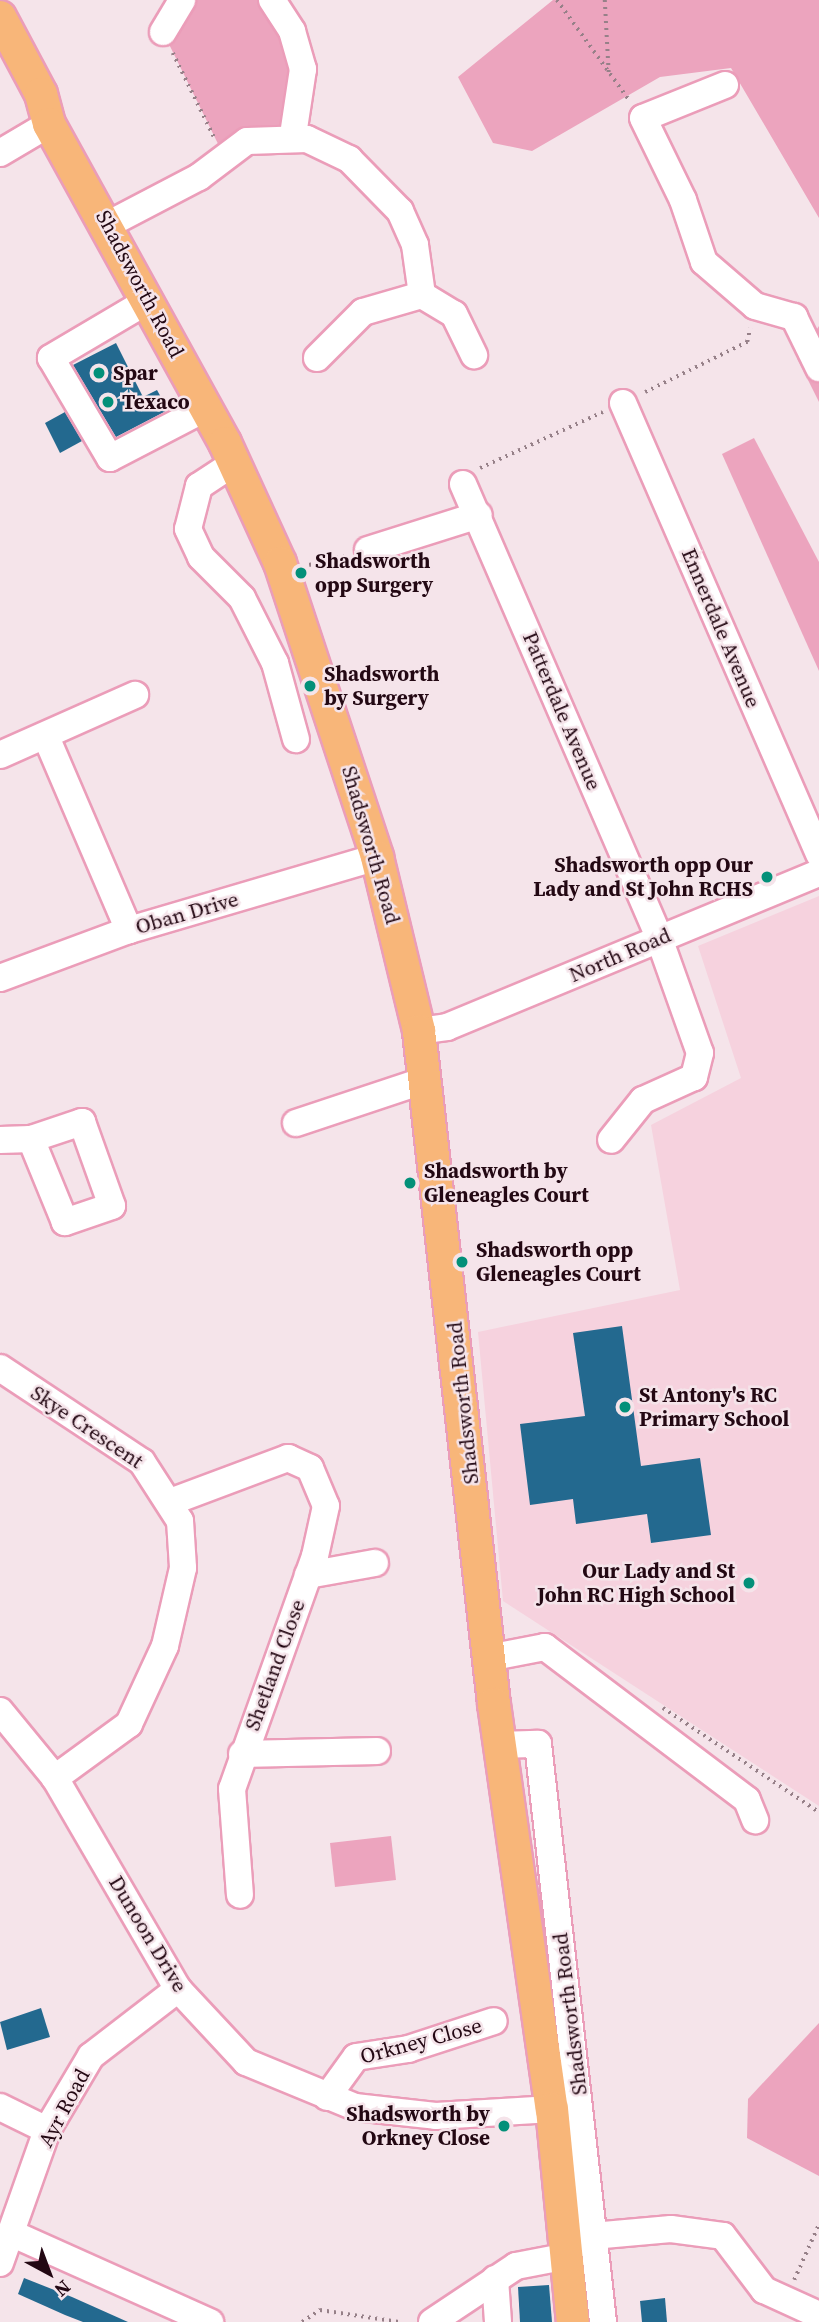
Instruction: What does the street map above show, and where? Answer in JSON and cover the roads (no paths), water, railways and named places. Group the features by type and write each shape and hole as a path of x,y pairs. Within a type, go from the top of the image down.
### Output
{"main road":[{"name":"Shadsworth Road","path":"0,17 41,94 49,124 109,224 206,408 280,563 377,857 419,1031 488,1658 552,2109 573,2322"}],"street":[{"path":"163,32 182,0"},
{"path":"272,0 292,31 303,69 293,135"},
{"path":"724,85 643,118 684,200 704,262 755,306 794,317 819,368"},
{"path":"0,153 49,124"},
{"path":"109,224 225,158 247,141 293,135 349,159 386,193 415,244 422,295"},
{"path":"317,358 363,312 422,295 454,314 474,355"},
{"path":"149,300 51,358 110,458 206,408"},
{"name":"Ennerdale Avenue","path":"623,403 819,854"},
{"path":"233,463 199,486 188,529 201,557 242,598 275,663 296,739"},
{"name":"Patterdale Avenue","path":"463,484 479,515 659,939 700,1069 643,1100 611,1140"},
{"path":"368,550 479,515"},
{"path":"0,755 47,739 135,695"},
{"path":"47,739 129,930"},
{"name":"Oban Drive","path":"0,978 129,930 377,857"},
{"name":"North Road","path":"419,1031 447,1027 819,873"},
{"path":"296,1123 425,1080"},
{"path":"0,1140 31,1139"},
{"name":"Skye Crescent","path":"0,1368 122,1446 173,1501"},
{"name":"Shetland Close","path":"173,1501 275,1458 300,1461 316,1476 326,1506 308,1575 242,1754 232,1789 240,1895"},
{"path":"55,1778 129,1724 165,1646 183,1568 173,1501"},
{"name":"Shetland Close","path":"308,1575 375,1563"},
{"path":"488,1658 545,1647 641,1714 747,1800 755,1820"},
{"name":"Dunoon Drive","path":"0,1712 55,1778 178,1989 246,2062 355,2107 436,2116 552,2109"},
{"name":"Shadsworth Road","path":"500,1745 538,1744 597,2238 603,2322"},
{"name":"Shetland Close","path":"242,1754 377,1751"},
{"name":"Ayr Road","path":"0,2263 13,2234 47,2130 91,2056 178,1989"},
{"name":"Orkney Close","path":"327,2097 356,2057 408,2049 494,2021"},
{"path":"0,2107 47,2130"},
{"path":"432,2322 516,2266 567,2246 597,2238 671,2229 723,2236 764,2290 819,2315"},
{"path":"13,2234 210,2322"},
{"path":"495,2279 498,2322"}],"place":[{"name":"Spar","path":"99,373"},
{"name":"Texaco","path":"108,402"},
{"name":"Shadsworth opp Surgery","path":"301,573"},
{"name":"Shadsworth by Surgery","path":"310,686"},
{"name":"Shadsworth opp Our Lady and St John RCHS","path":"767,877"},
{"name":"Shadsworth by Gleneagles Court","path":"410,1183"},
{"name":"Shadsworth opp Gleneagles Court","path":"462,1262"},
{"name":"St Antony's RC Primary School","path":"625,1407"},
{"name":"Our Lady and St John RC High School","path":"749,1583"},
{"name":"Shadsworth by Orkney Close","path":"504,2126"}]}
